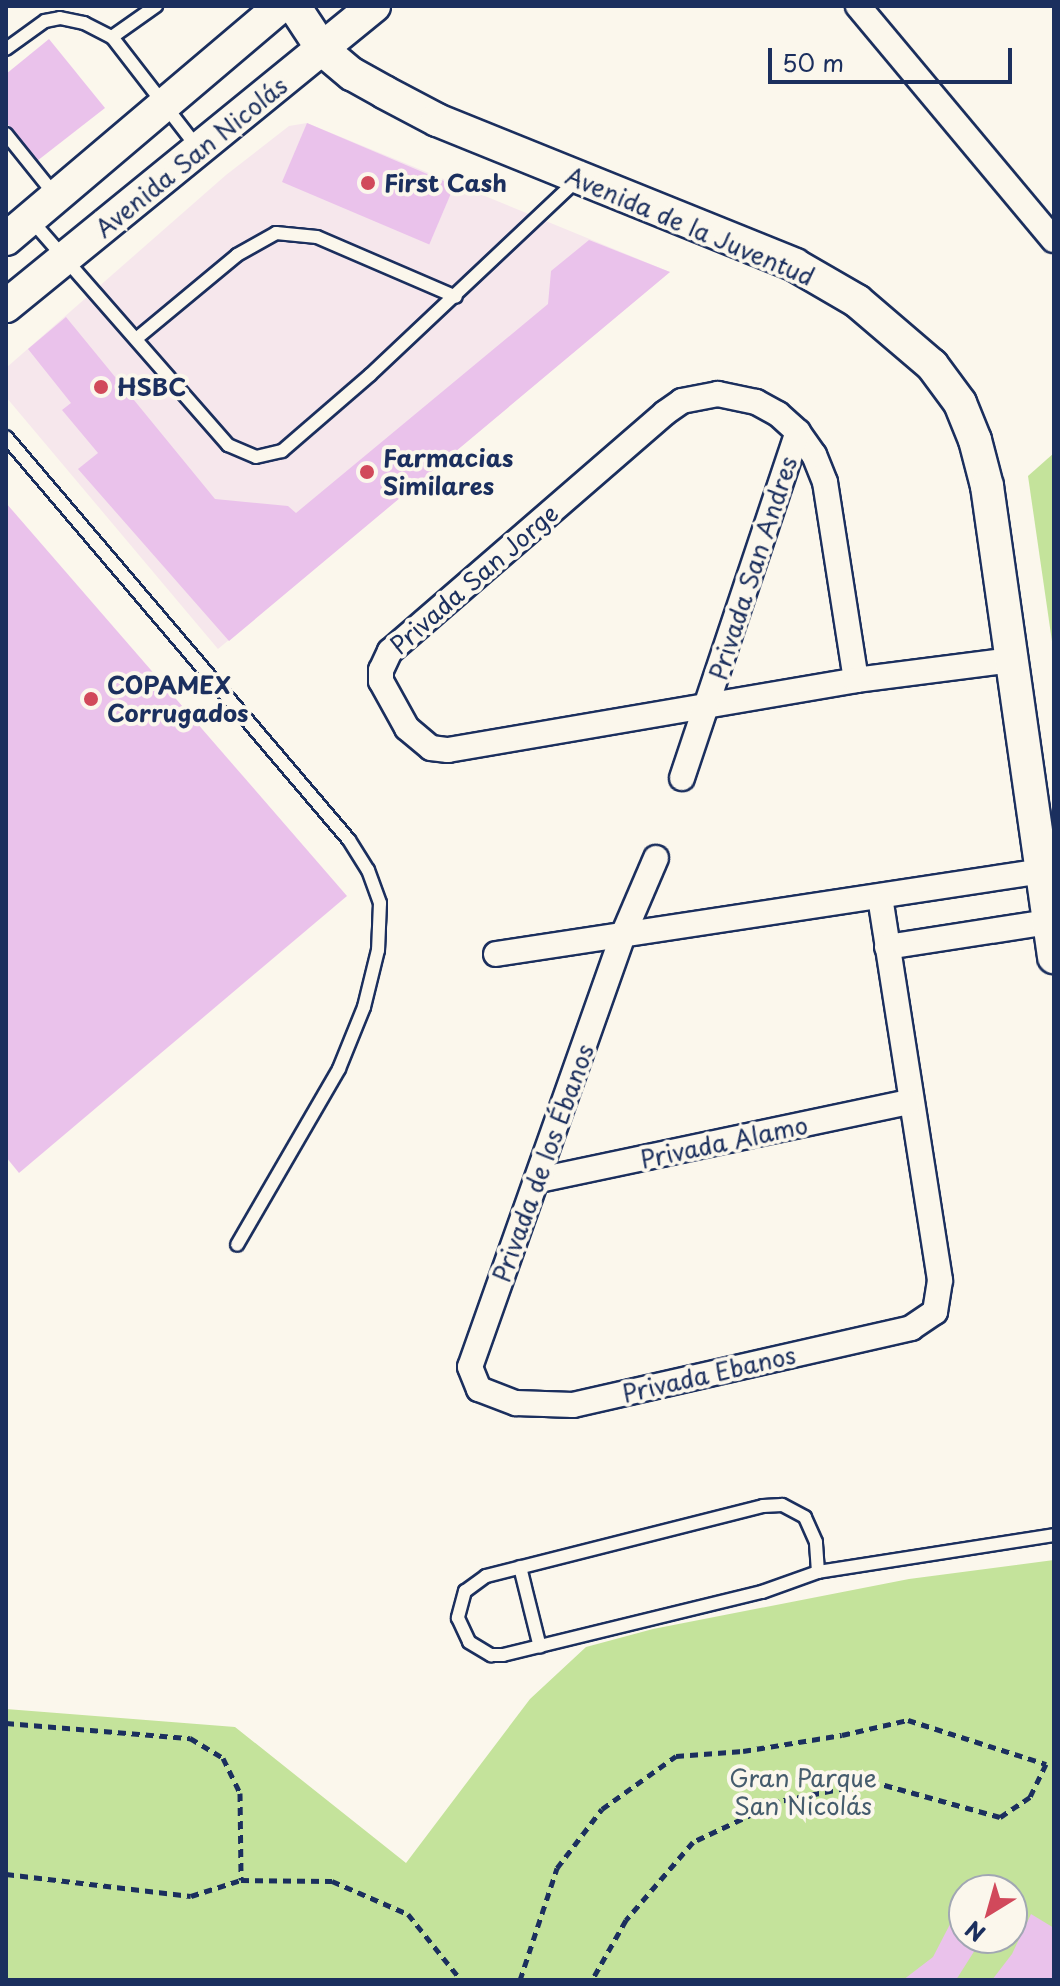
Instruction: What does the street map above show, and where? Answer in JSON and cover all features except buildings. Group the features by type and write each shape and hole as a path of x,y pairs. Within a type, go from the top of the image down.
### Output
{"street":[{"path":"6,239 281,6"},
{"name":"Avenida de la Juventud","path":"294,6 323,50 352,74 437,120 795,265 857,301 932,365 960,403 975,440 987,486 1054,957"},
{"name":"Avenida San Nicolás","path":"6,306 374,6"},
{"path":"858,6 1054,240"},
{"name":"Privada San Jorge","path":"856,680 825,482 814,455 798,432 756,402 718,394 682,401 390,651 381,670 381,681 407,728 431,748 448,750 856,680 1012,660"},
{"name":"Privada San Andres","path":"709,704 798,432"},
{"path":"682,778 709,704"},
{"name":"Privada de los Ébanos","path":"479,1389 470,1367 475,1349 539,1180 623,935 656,858"},
{"path":"496,954 1042,871"},
{"path":"880,897 909,1102"},
{"path":"887,947 1049,922"},
{"name":"Privada Alamo","path":"539,1180 909,1102"},
{"name":"Privada Ebanos","path":"479,1389 516,1403 573,1405 911,1328 935,1312 940,1280 909,1102"}],"lane":[{"path":"112,37 156,6"},
{"path":"6,49 36,26 60,18 84,23 112,37 199,149"},
{"path":"6,134 56,196"},
{"path":"30,218 228,445 241,454 268,456 282,451 456,297 578,179"},
{"path":"136,339 237,255 276,233 317,237 456,297"},
{"path":"6,437 349,840 368,870 380,903 378,950 364,1007 339,1069 237,1245"},
{"path":"818,1572 812,1528 805,1517 782,1505 763,1506 520,1567 475,1582 459,1603 458,1618 469,1642 491,1655 540,1647 762,1592 818,1572 1054,1535"},
{"path":"520,1567 540,1647"}],"path":[{"path":"520,1980 557,1868 602,1809 676,1756 828,1737 908,1720 1046,1764 1030,1797 1000,1817 874,1782 780,1801 693,1842 626,1920 592,1980"},
{"path":"6,1723 190,1738 223,1758 240,1793 241,1880"},
{"path":"6,1874 191,1896 241,1880 332,1881 408,1914 461,1980"}],"shaded area":[{"path":"307,123 670,272 218,649 6,397 6,368 226,175 289,126"}],"green space":[{"path":"1054,453 1054,655 1028,476"},
{"name":"Gran Parque San Nicolás","path":"1054,1560 1054,1980 6,1980 6,1709 235,1727 406,1863 530,1699 586,1647 653,1629 909,1579"}],"place":[{"name":"First Cash","path":"368,183"},
{"name":"HSBC","path":"101,387"},
{"name":"Farmacias Similares","path":"367,472"},
{"name":"COPAMEX Corrugados","path":"91,699"}]}
